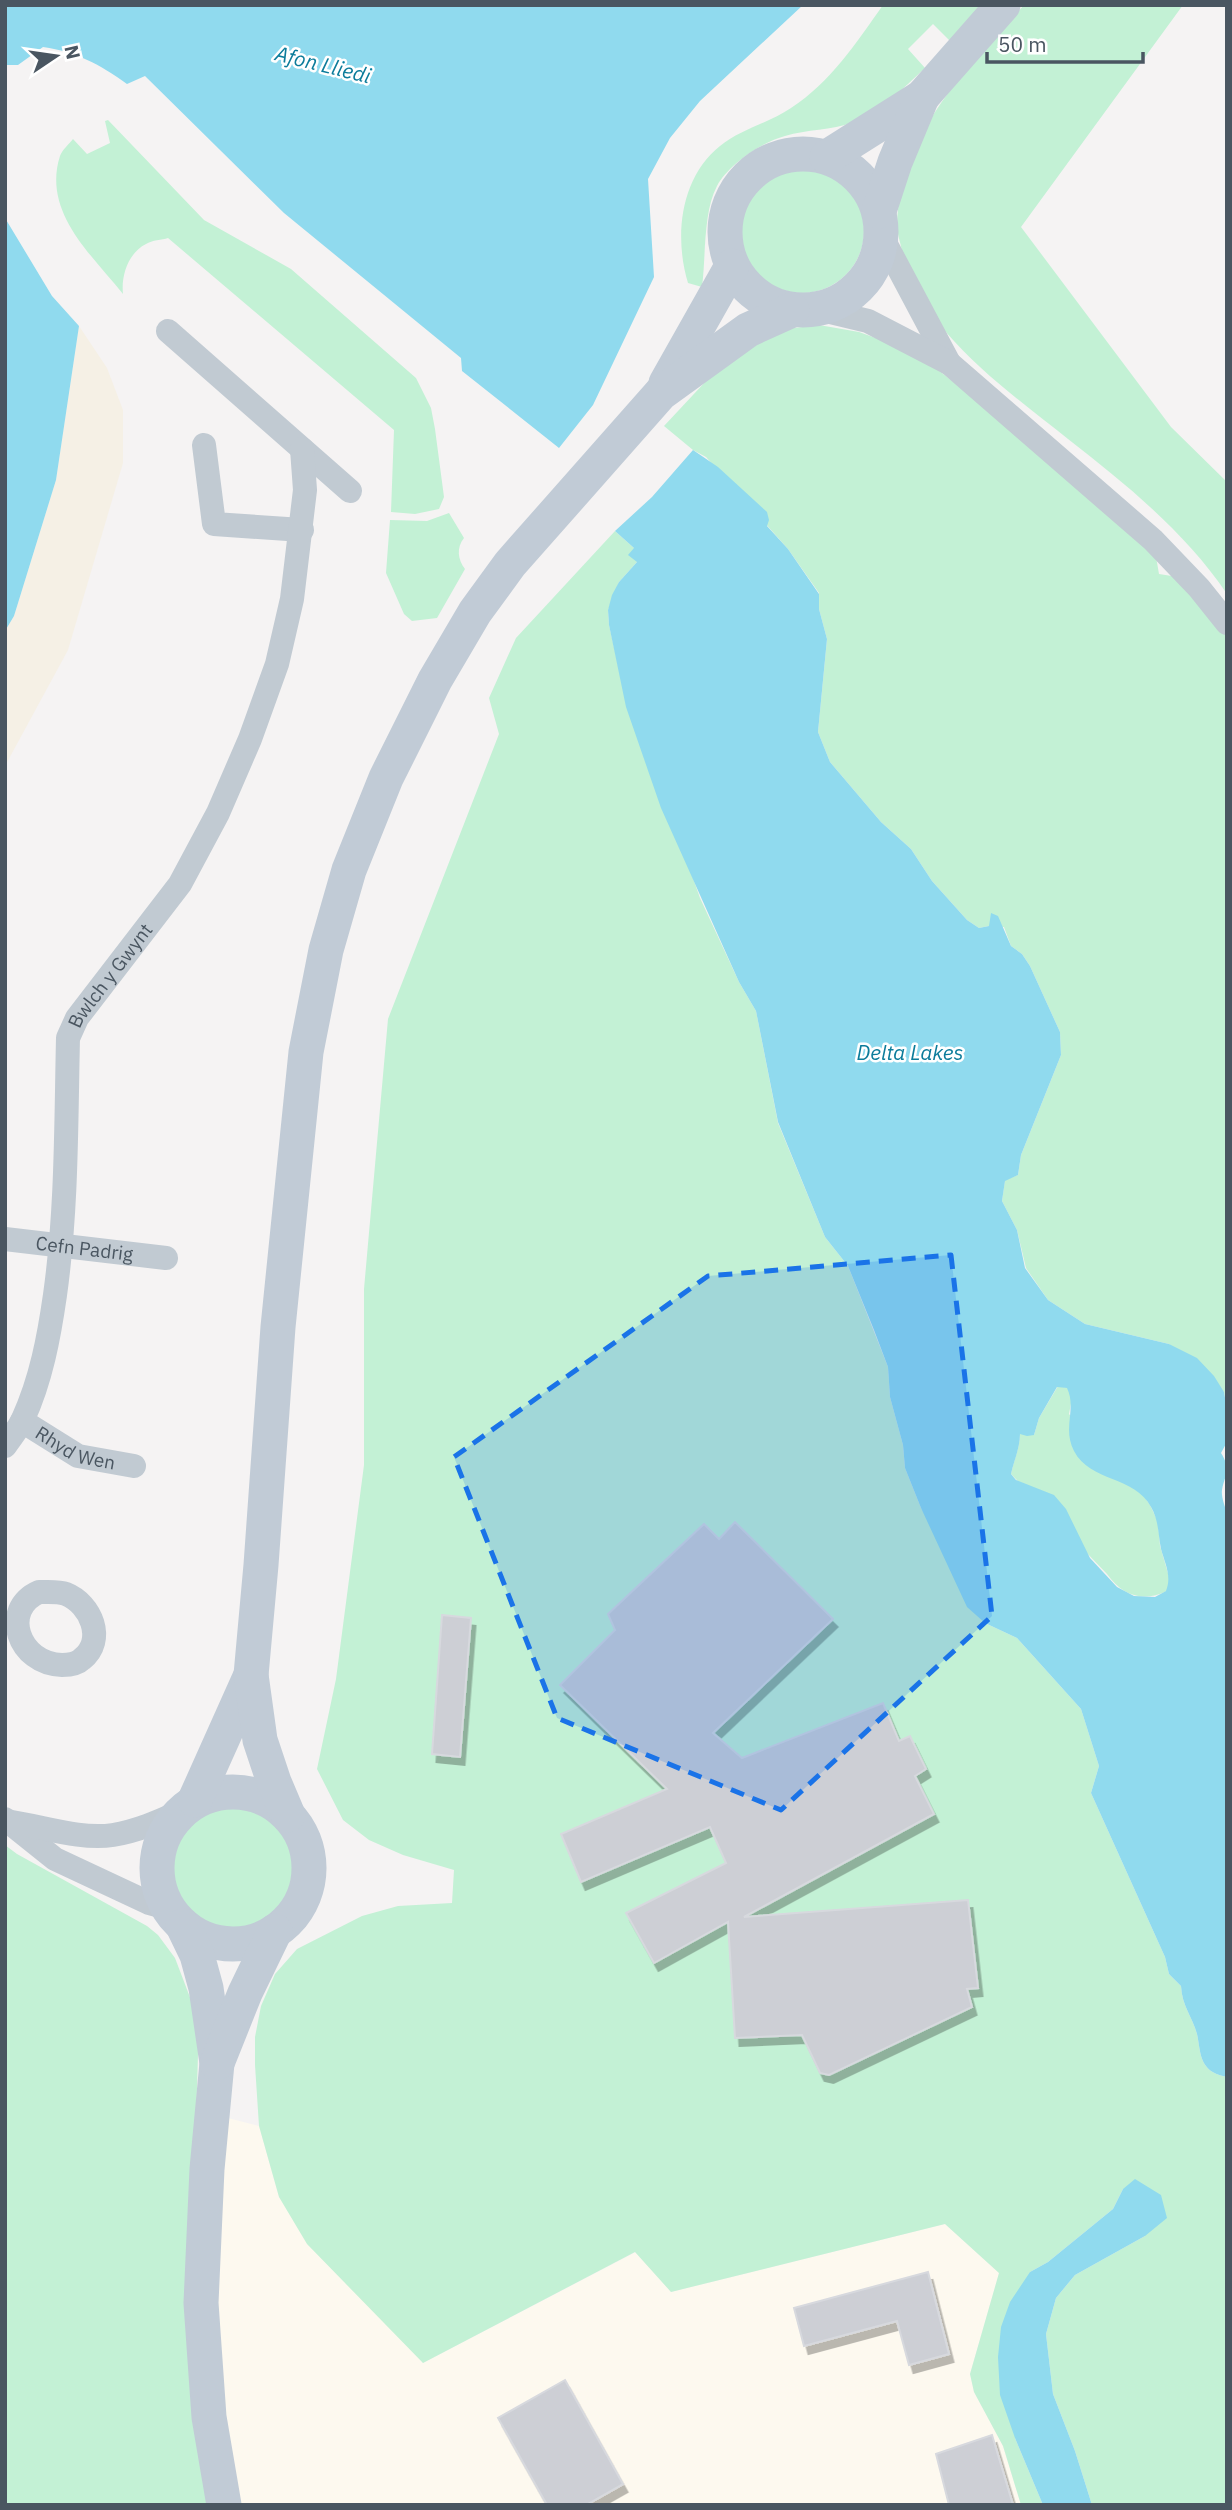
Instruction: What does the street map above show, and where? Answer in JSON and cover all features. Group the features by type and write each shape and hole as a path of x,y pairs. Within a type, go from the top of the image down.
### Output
{"main road":[{"path":"827,156 922,97 1003,5"},
{"path":"288,1815 260,1740 251,1675 291,1184 306,1052 334,923 349,870 386,778 435,680 475,612 510,564 576,487 661,393 748,330 805,309 842,300 862,284 876,262 881,224 895,162 922,97"},
{"path":"805,309 768,302 747,287 732,266 725,241 726,215 736,191 753,171 776,158 801,153 827,156 850,169 868,187 881,224"},
{"path":"661,393 732,266"},
{"path":"224,2505 209,2417 201,2302 207,2169 217,2063 206,1988 197,1955 158,1886 156,1863 163,1835 187,1806 251,1675"},
{"path":"175,1917 203,1938 225,1944 260,1940 288,1920 299,1906 309,1873 308,1852 301,1832 288,1815 272,1802 252,1793 231,1791 212,1793 187,1806"},
{"path":"217,2063 245,1993 275,1931"}],"street":[{"path":"881,224 949,363"},
{"path":"805,309 868,321 949,363 1153,540 1227,622"},
{"path":"168,331 350,491"},
{"path":"204,445 214,524 302,530"},
{"name":"Bwlch y Gwynt","path":"5,1446 22,1421 41,1370 51,1321 62,1244 68,1038 77,1018 180,884 218,813 250,739 277,664 292,599 305,490 302,449"},
{"name":"Cefn Padrig","path":"5,1239 166,1258"},
{"name":"Rhyd Wen","path":"22,1421 78,1455 134,1466"},
{"path":"6,1820 82,1835 111,1835 147,1827 187,1806"},
{"path":"6,1820 55,1858 175,1917"}],"highlighted area":[{"path":"951,1255 992,1616 781,1810 557,1718 454,1457 708,1276"}],"shaded area":[{"path":"228,2118 259,2126 279,2197 423,2363 636,2252 671,2292 945,2224 999,2273 970,2374 974,2392 1003,2446 1021,2505 236,2505 219,2384 216,2243"}],"green space":[{"path":"883,5 984,5 951,42 933,24 908,49 925,68 892,99 864,118 845,125 776,139 746,155 729,170 717,186 709,209 702,287 688,283 681,247 681,228 689,191 696,174 707,159 728,140 782,113 805,98 842,61"},
{"path":"1024,5 1183,5 1021,227 1171,427 1227,482 1227,594 1193,550 1154,510 994,379 947,333 912,281 902,252 897,229 898,206 915,149 950,91"},
{"path":"108,120 204,220 291,269 416,378 431,408 435,429 444,497 439,509 415,514 391,512 394,430 168,238 148,243 130,259 123,280 123,294 73,231 58,196 56,176 60,156 73,139 87,154 110,143 105,121"},
{"path":"802,169 826,174 846,187 859,207 864,231 859,255 846,275 826,288 802,293 778,288 758,275 745,255 740,231 745,207 758,187 778,174"},
{"path":"819,325 859,332 898,346 933,366 1064,469 1155,551 1159,574 1178,577 1227,635 1227,1409 1224,1392 1169,1344 1085,1324 1048,1300 1026,1268 1017,1230 1002,1201 1005,1180 1018,1175 1021,1155 1061,1055 1060,1032 1030,966 1022,954 1011,946 1004,927 979,928 967,920 932,881 911,849 881,822 830,762 818,732 827,639 819,609 819,593 788,549 706,457 664,426 721,365 785,329"},
{"path":"449,513 464,538 459,554 465,569 437,618 412,621 404,614 386,573 390,520 427,521"},
{"path":"615,531 634,548 637,562 619,582 608,610 618,665 700,898 739,982 756,1011 778,1123 825,1237 848,1266 888,1367 890,1397 903,1445 905,1468 921,1508 985,1623 1017,1638 1081,1709 1099,1766 1091,1793 1165,1957 1169,1974 1181,1986 1204,2063 1213,2072 1227,2077 1227,2505 1092,2505 1053,2394 1046,2334 1056,2298 1075,2275 1145,2236 1123,2189 1113,2209 1048,2262 1030,2272 1015,2438 1043,2505 1021,2505 1003,2446 974,2392 970,2374 999,2273 945,2224 671,2292 635,2252 423,2363 307,2244 279,2197 259,2126 255,2065 255,2037 261,2006 275,1974 297,1949 362,1916 398,1906 452,1903 454,1870 403,1855 369,1840 343,1820 317,1769 336,1679 364,1465 364,1289 388,1019 499,734 489,698 516,638"},
{"path":"1058,1386 1068,1388 1072,1398 1069,1414 1124,1482 1142,1493 1150,1505 1158,1522 1160,1546 1170,1580 1167,1591 1158,1595 1141,1596 1133,1595 1119,1587 1011,1474 1020,1433 1034,1435 1039,1418"},
{"path":"232,1801 257,1806 279,1820 293,1842 298,1867 293,1892 279,1914 257,1928 232,1933 207,1928 185,1914 171,1892 166,1867 171,1842 185,1820 207,1806"},
{"path":"5,1845 147,1926 158,1935 175,1958 199,2021 196,2122 210,2505 5,2505"}],"sand":[{"path":"79,326 107,368 123,410 123,463 68,650 5,766 5,631 14,616 56,480"}],"water":[{"name":"Afon Lliedi","path":"5,5 803,5 700,101 670,138 648,179 654,277 593,405 559,448 462,371 461,358 284,213 145,76 127,84 87,60 43,47 18,65 5,65"},
{"path":"5,218 52,296 79,326 56,480 14,616 5,631"},
{"name":"Delta Lakes","path":"693,450 718,467 767,512 767,526 788,549 819,594 819,609 827,639 818,732 830,762 881,822 911,849 932,881 967,920 979,928 989,926 991,913 998,916 1011,946 1022,954 1030,966 1060,1032 1061,1055 1021,1155 1018,1175 1005,1181 1002,1201 1017,1230 1025,1268 1048,1300 1085,1324 1169,1344 1197,1358 1214,1376 1224,1392 1227,1442 1221,1453 1227,1468 1222,1493 1227,1513 1227,2077 1213,2072 1204,2063 1181,1986 1169,1974 1165,1957 1091,1793 1099,1766 1081,1709 1017,1638 985,1623 967,1607 921,1508 905,1468 903,1445 890,1397 888,1367 848,1266 825,1237 778,1122 756,1011 739,982 661,808 626,707 608,610 619,582 637,562 628,555 634,548 615,531 652,497","holes":["1057,1387 1067,1388 1071,1403 1069,1434 1074,1451 1081,1461 1134,1490 1144,1497 1154,1512 1168,1580 1166,1591 1155,1597 1134,1596 1117,1587 1090,1558 1066,1509 1054,1495 1016,1480 1011,1474 1020,1434 1034,1435 1039,1418"]},
{"path":"1135,2179 1161,2195 1167,2218 1145,2236 1075,2275 1056,2298 1046,2334 1053,2394 1092,2505 1043,2505 1000,2395 998,2357 1001,2327 1010,2302 1030,2272 1048,2262 1113,2209 1123,2189"}],"building":[{"path":"735,1522 833,1619 713,1733 742,1758 883,1703 899,1741 910,1736 926,1769 915,1776 934,1814 744,1917 968,1900 978,1988 967,1989 972,2007 829,2075 820,2073 802,2035 735,2038 728,1922 654,1963 626,1913 726,1863 710,1827 581,1882 561,1834 667,1789 560,1685 615,1630 608,1614 704,1524 719,1539"},
{"path":"442,1615 471,1618 460,1757 432,1754"},
{"path":"928,2272 949,2354 909,2365 897,2321 804,2346 794,2308"},
{"path":"565,2380 623,2484 586,2505 547,2505 498,2418"},
{"path":"992,2435 1013,2505 949,2505 936,2454"}]}
